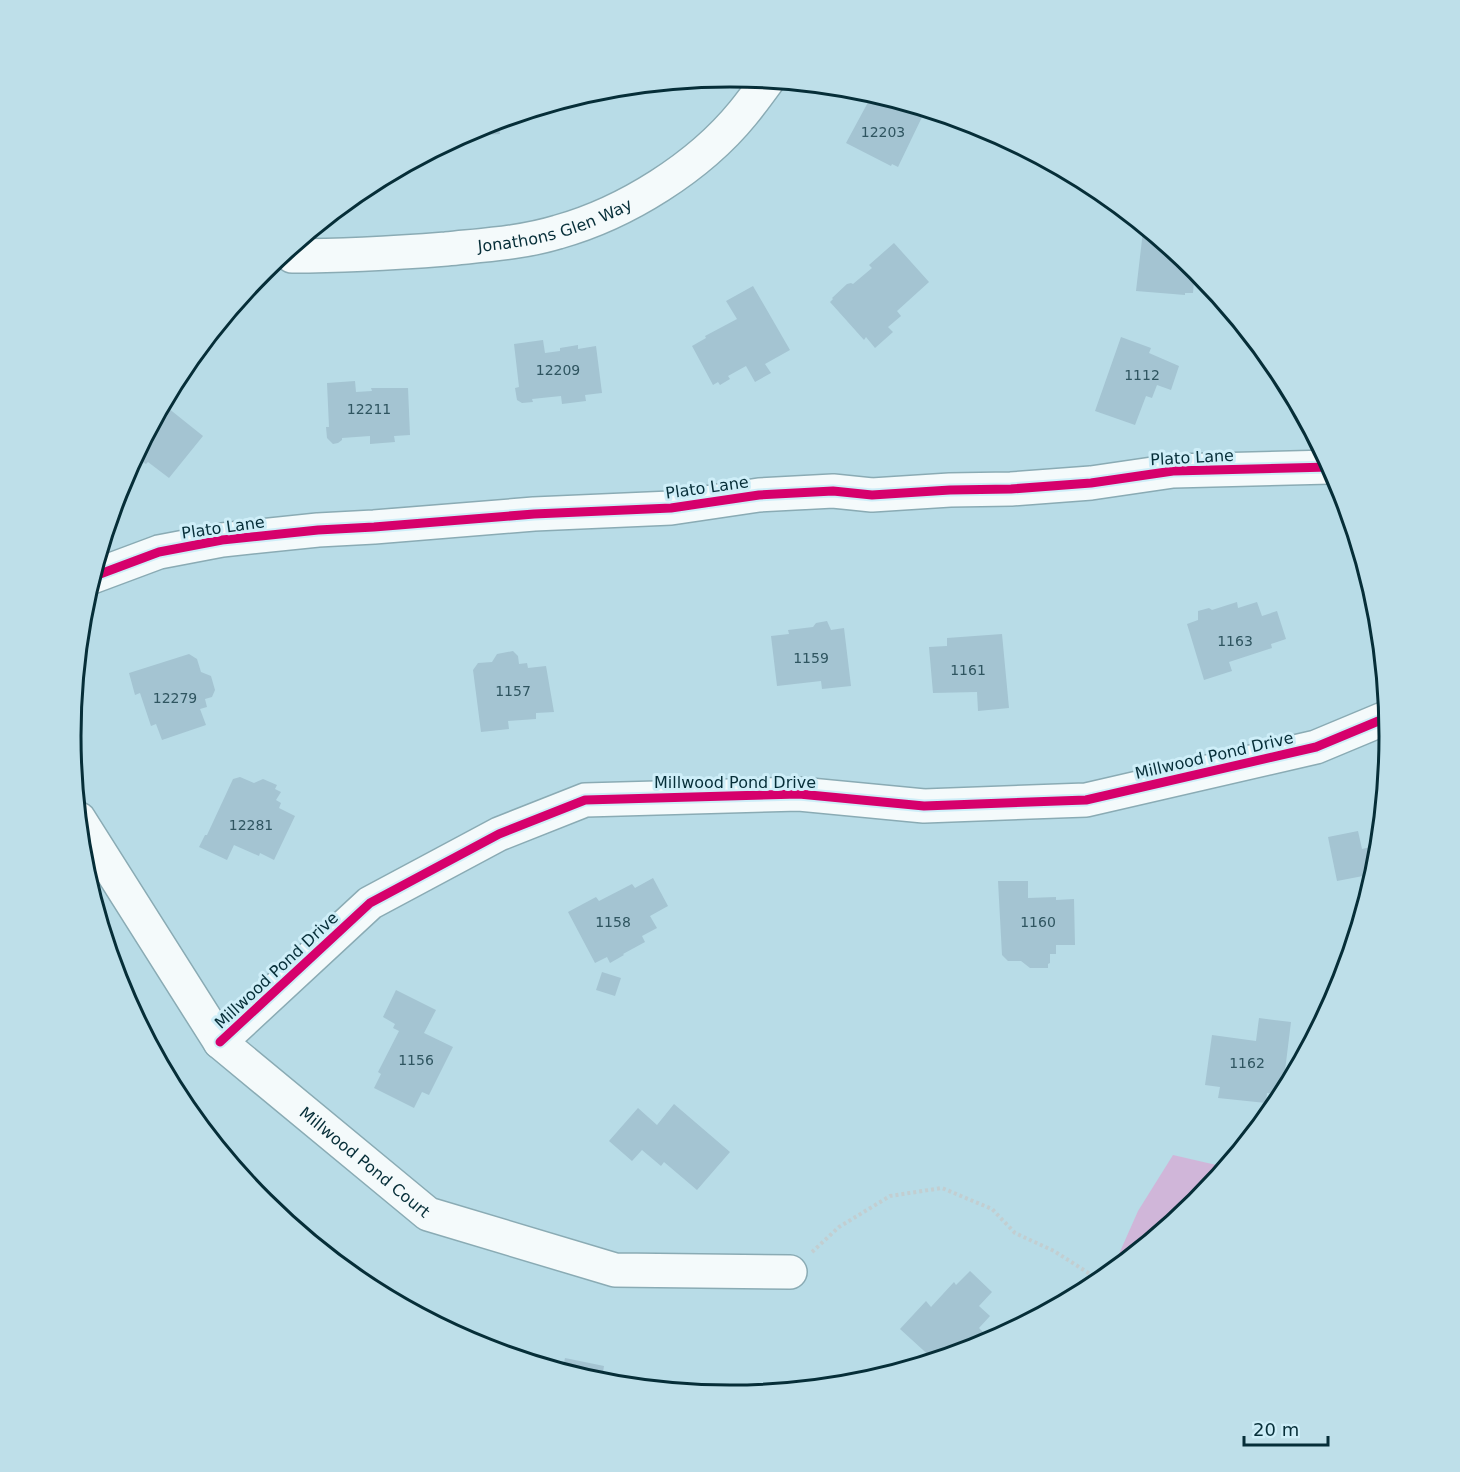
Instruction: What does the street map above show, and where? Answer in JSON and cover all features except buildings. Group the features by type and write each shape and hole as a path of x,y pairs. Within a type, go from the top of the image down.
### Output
{"street":[{"name":"Jonathons Glen Way","path":"293,256 369,255 510,243 560,232 610,213 656,188 702,154 742,114 762,88"},
{"name":"Plato Lane","path":"102,573 159,552 222,540 318,530 534,514 671,508 759,495 833,491 872,495 1011,489 1090,483 1173,471 1320,467"},
{"name":"Millwood Pond Drive","path":"220,1042 370,903 499,834 585,800 799,794 924,806 1086,800 1316,747 1379,721"},
{"name":"Millwood Pond Court","path":"89,835 220,1042 428,1214 615,1270 790,1272"}],"path":[{"path":"790,1272 839,1227 890,1196 942,1188 992,1209 1015,1233 1054,1251 1092,1275"}],"shaded area":[{"path":"1173,1155 1217,1165 1158,1224 1118,1256 1138,1211"}],"cycle path":[{"path":"102,573 159,552 222,540 318,530 534,514 671,508 759,495 833,491 872,495 1011,489 1091,483 1173,471 1320,467"},
{"path":"220,1042 370,903 499,834 585,800 799,794 924,806 1086,800 1316,747 1379,721"}]}
